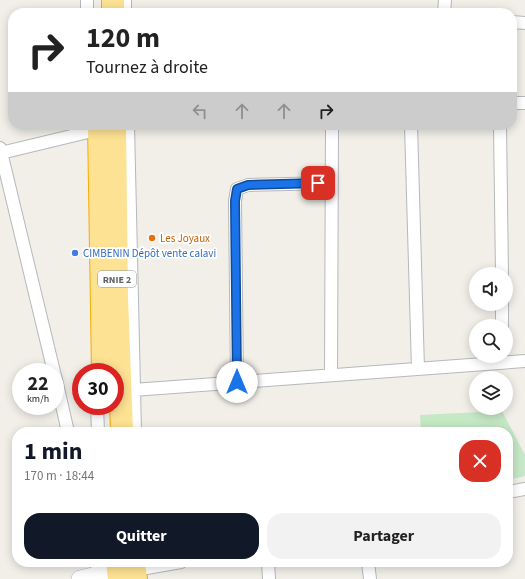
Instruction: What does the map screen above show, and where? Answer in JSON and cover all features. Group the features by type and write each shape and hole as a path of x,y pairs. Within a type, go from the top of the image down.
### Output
{"highway":[{"name":"RNIE 2","path":"92,130 103,363"},
{"name":"RNIE 2","path":"115,130 117,304 122,427"},
{"path":"105,415 106,427"}],"street":[{"path":"52,363 25,244 6,198 1,150 80,130"},
{"path":"92,130 95,363"},
{"path":"128,130 135,427"},
{"path":"331,375 332,130"},
{"path":"412,130 418,369"},
{"path":"500,130 502,267"},
{"path":"237,382 235,201 237,189 248,185 332,183"},
{"path":"513,360 525,361"},
{"path":"133,390 418,369 469,363"},
{"path":"64,414 67,427"},
{"path":"97,415 98,427"},
{"path":"513,491 525,488"},
{"path":"80,579 148,567"},
{"path":"268,567 269,579"},
{"path":"369,567 370,579"}],"green space":[{"path":"469,413 469,415 504,415 510,427 421,427 420,415"},
{"path":"513,432 525,455 525,476 513,479"}],"place":[{"name":"Les Joyaux","path":"152,238"},
{"name":"CIMBENIN Dépôt vente calavi","path":"75,253"}],"route":[{"path":"237,382 235,201 237,189 248,185 318,183"}]}
